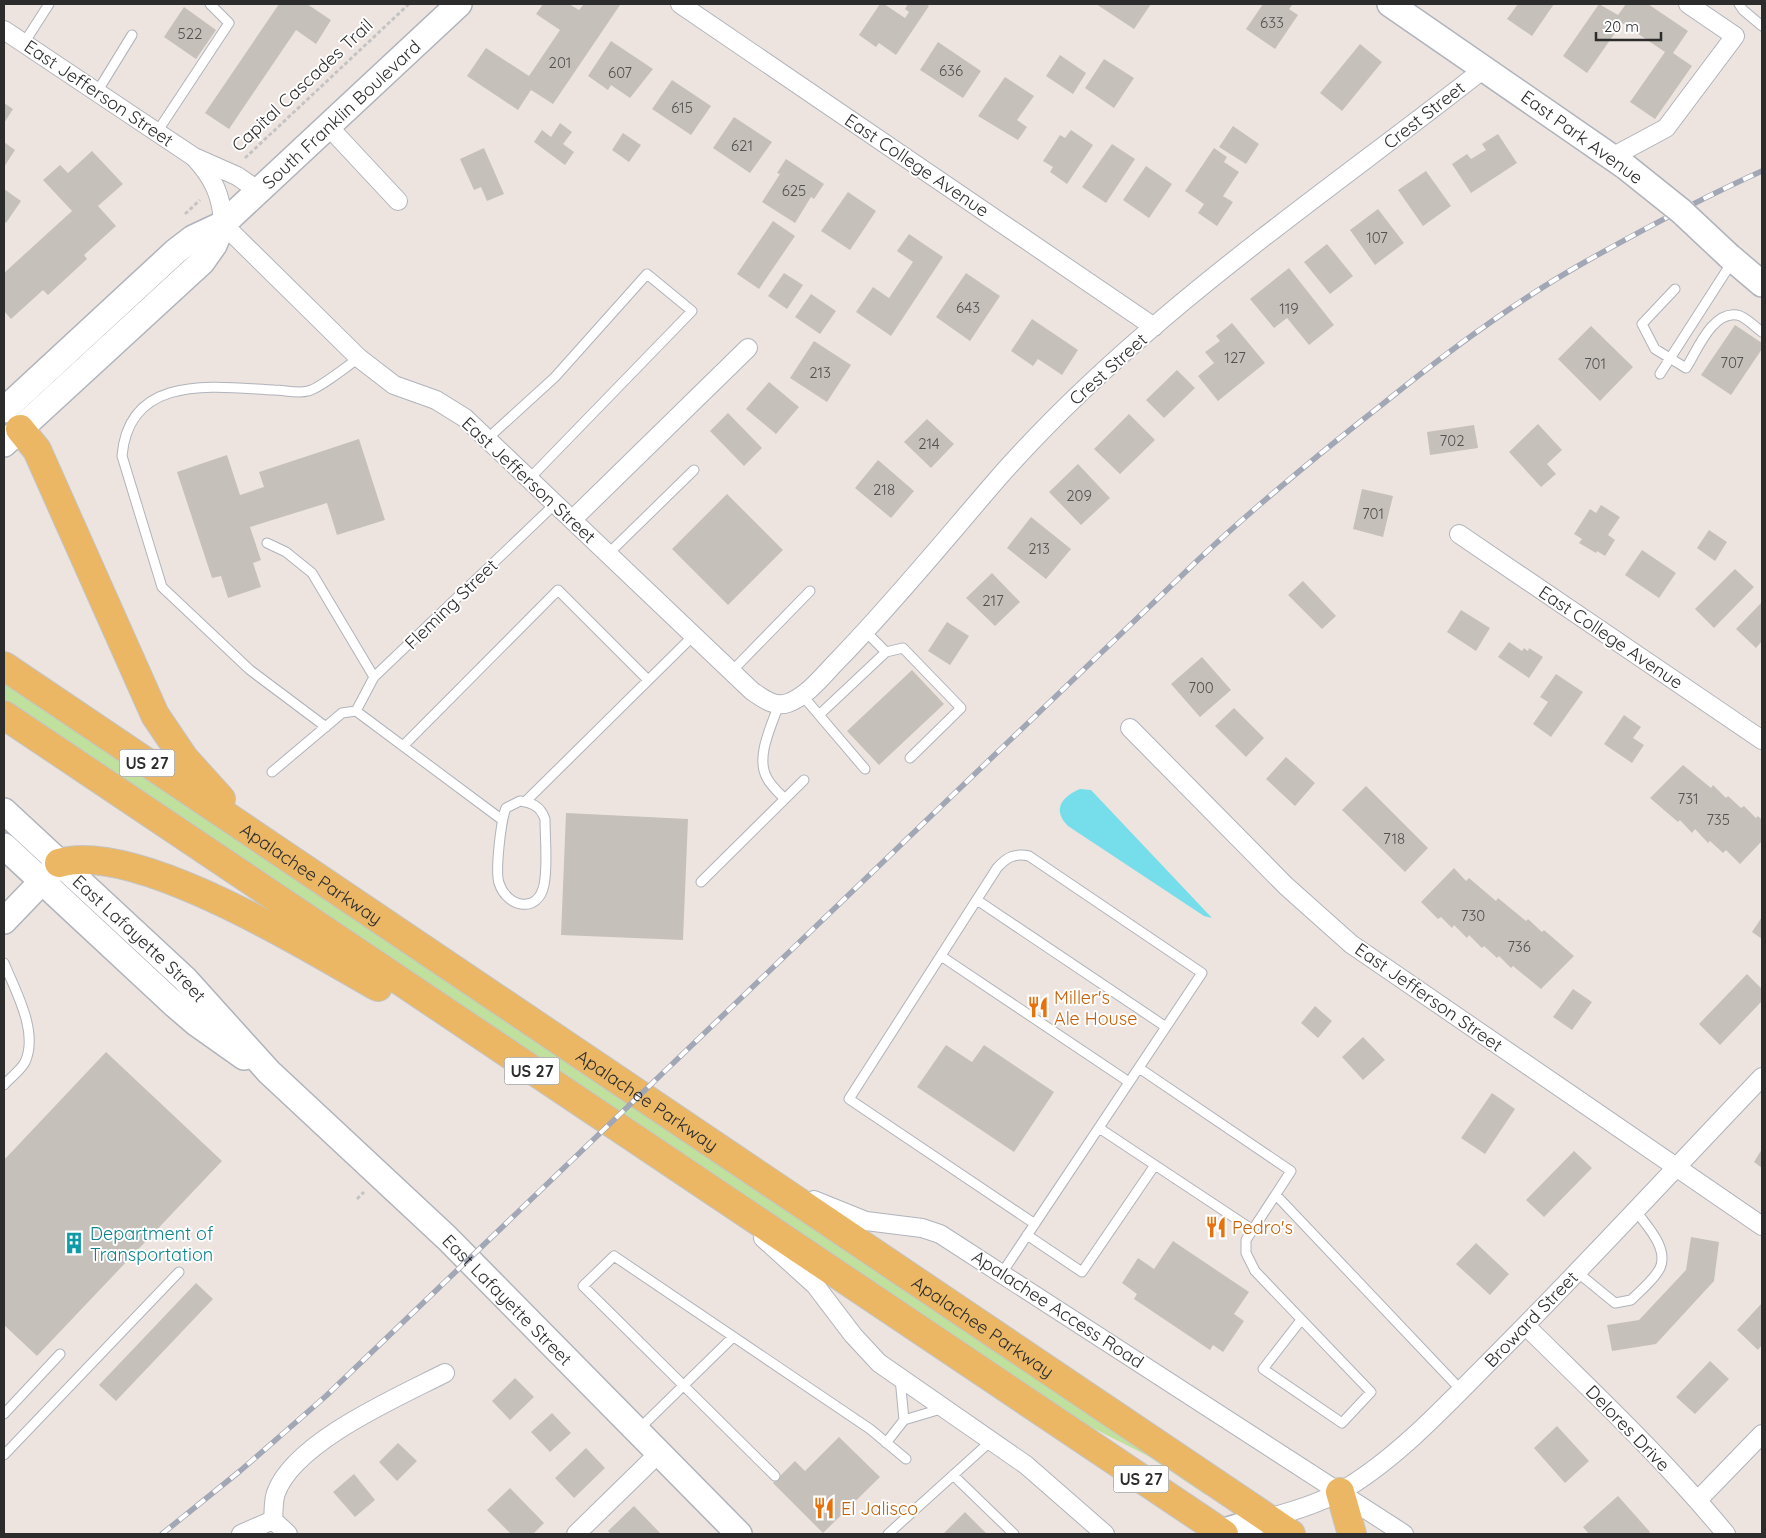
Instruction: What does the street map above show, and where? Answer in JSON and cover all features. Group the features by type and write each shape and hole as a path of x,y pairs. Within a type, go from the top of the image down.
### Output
{"main road":[{"path":"8,425 37,450 143,689 164,730 207,786 255,832 290,860"},
{"name":"Apalachee Parkway","path":"4,666 1291,1534"},
{"name":"US 27","path":"4,715 1220,1534"},
{"path":"51,872 78,859 110,861 136,867 182,885 298,942 543,1079"},
{"path":"1340,1492 1352,1534"}],"street":[{"name":"South Franklin Boulevard","path":"8,425 202,262 214,245 223,224 458,4"},
{"name":"East College Avenue","path":"680,4 1154,327"},
{"path":"1619,162 1666,128 1735,36 1688,4"},
{"name":"East Park Avenue","path":"1394,5 1619,162 1681,212 1762,284"},
{"name":"East Jefferson Street","path":"4,30 194,157 237,176 259,191"},
{"name":"Crest Street","path":"775,703 786,704 802,695 865,632 1000,476 1096,376 1278,228 1485,68"},
{"path":"328,126 398,201"},
{"name":"East Jefferson Street","path":"194,157 204,167 216,186 220,198 223,224 359,358 394,386 436,400 465,418 752,691 775,703"},
{"path":"572,520 748,348"},
{"name":"East College Avenue","path":"1459,534 1762,740"},
{"name":"East Jefferson Street","path":"1130,728 1286,886 1351,944 1762,1226"},
{"name":"East Lafayette Street","path":"4,811 51,872"},
{"name":"East Lafayette Street","path":"4,846 51,872 185,979 269,1072 428,1218 739,1534"},
{"path":"4,921 51,872"},
{"name":"Broward Street","path":"1267,1518 1315,1503 1340,1492 1393,1452 1461,1390 1526,1326 1762,1077"},
{"name":"Apalachee Access Road","path":"692,1129 779,1181 827,1207 876,1223 931,1230 949,1239 1404,1534"},
{"path":"670,1165 743,1221 800,1270 831,1304 869,1354 900,1378 992,1440 1053,1486 1105,1534"},
{"name":"Delores Drive","path":"1526,1326 1633,1431 1698,1500 1726,1534"},
{"path":"273,1520 276,1493 291,1468 306,1453 340,1429 445,1373"},
{"path":"1698,1500 1762,1434"},
{"path":"576,1534 659,1453"},
{"path":"1220,1534 1267,1518"},
{"path":"241,1534 273,1520"},
{"path":"273,1520 288,1534"}],"lane":[{"path":"24,43 49,4"},
{"path":"157,132 229,23 210,4"},
{"path":"1739,4 1743,10 1762,26"},
{"path":"97,92 132,36"},
{"path":"1660,374 1732,258"},
{"path":"487,439 556,377 647,274 692,311 529,479"},
{"path":"1675,289 1642,324 1655,349 1686,368 1716,321 1728,315 1738,314 1762,332"},
{"path":"326,727 250,670 162,587 122,456 123,441 138,412 153,399 171,391 205,387 308,391 359,358"},
{"path":"608,554 694,470"},
{"name":"Fleming Street","path":"356,711 374,677 555,504"},
{"path":"267,543 286,552 312,573 374,677"},
{"path":"403,746 558,590 648,680"},
{"path":"732,672 810,591"},
{"path":"865,632 886,652"},
{"path":"525,802 693,636"},
{"path":"819,715 886,652 903,648 962,708 910,758"},
{"path":"802,695 865,769"},
{"path":"775,703 762,766 767,779 785,799"},
{"path":"272,772 342,713 356,711 501,819"},
{"path":"701,882 804,780"},
{"path":"520,801 525,802 534,804 541,810 545,819 544,886 538,897 530,904 519,905 506,897 499,882 501,819 506,808 520,801"},
{"path":"1002,1273 1028,1235 1202,973 1029,856 1018,854 1007,857 997,868 848,1099 1035,1224"},
{"path":"977,900 1166,1027"},
{"path":"940,956 1129,1082"},
{"path":"4,962 26,1014 29,1043 24,1062 4,1085"},
{"path":"1139,1068 1291,1171 1246,1240 1246,1253 1255,1271 1370,1392 1342,1423 1263,1369 1301,1320"},
{"path":"1099,1128 1253,1230"},
{"path":"1028,1235 1082,1272 1155,1165"},
{"path":"1276,1195 1461,1390"},
{"path":"1577,1272 1614,1303 1632,1300 1660,1268 1661,1250 1652,1232 1635,1210"},
{"path":"774,1476 583,1286 614,1256 870,1429 906,1459"},
{"path":"4,1455 179,1272"},
{"path":"638,1431 733,1336"},
{"path":"4,1414 60,1354"},
{"path":"900,1378 904,1420"},
{"path":"886,1442 904,1420 944,1408"},
{"path":"888,1534 992,1440"},
{"path":"953,1475 1014,1534"}],"path":[{"name":"Capital Cascades Trail","path":"244,159 408,4"}],"green space":[{"path":"4,680 1208,1494 1206,1495 1148,1456 1079,1421 1039,1397 4,700"}],"water":[{"path":"1080,789 1091,790 1212,918 1204,916 1068,826 1060,815 1061,804 1073,792"}],"building":[{"path":"279,4 307,4 331,20 316,44 296,30 229,129 205,113"},
{"path":"543,4 569,4 579,10 584,4 620,5 553,104 531,90 518,110 467,76 486,48 529,76 560,30 536,14"},
{"path":"880,4 884,4 905,18 909,12 905,9 908,4 925,4 929,6 896,55 879,43 876,47 859,35"},
{"path":"1096,4 1151,4 1134,29"},
{"path":"1263,4 1293,4 1289,9 1298,15 1275,49 1246,29"},
{"path":"1518,4 1554,4 1532,36 1507,19"},
{"path":"1599,4 1618,15 1626,4 1648,4 1688,31 1673,53 1692,66 1655,119 1630,102 1665,52 1622,23 1587,73 1563,56"},
{"path":"184,7 216,30 196,59 164,37"},
{"path":"611,41 653,69 630,98 611,85 608,90 588,76"},
{"path":"938,42 981,71 963,98 920,70"},
{"path":"1360,44 1382,62 1342,111 1320,93"},
{"path":"1060,55 1086,73 1073,94 1046,76"},
{"path":"1104,59 1134,78 1114,108 1085,88"},
{"path":"1005,77 1034,96 1017,120 1027,127 1018,140 978,116"},
{"path":"672,80 711,106 691,135 652,109"},
{"path":"4,103 13,109 4,123"},
{"path":"734,117 772,142 750,173 713,148"},
{"path":"560,123 572,132 563,144 574,152 565,165 534,142 542,130 551,137"},
{"path":"1233,126 1259,144 1246,164 1219,147"},
{"path":"1071,130 1093,145 1067,184 1050,172 1053,167 1043,161 1060,135 1065,138"},
{"path":"623,133 641,145 629,162 612,150"},
{"path":"1498,134 1517,163 1471,193 1452,164 1467,154 1471,159 1486,150 1482,144"},
{"path":"4,142 15,150 4,167"},
{"path":"1112,144 1135,159 1106,203 1082,187"},
{"path":"484,148 504,194 487,201 481,187 474,190 460,159"},
{"path":"1214,148 1227,157 1224,162 1239,172 1223,196 1233,202 1217,226 1198,213 1204,204 1185,191"},
{"path":"92,151 123,184 98,206 116,226 84,255 87,259 48,295 43,290 11,319 4,311 4,273 72,211 43,180 60,165 68,173"},
{"path":"786,159 824,184 814,199 811,197 795,223 762,202 780,174 777,173"},
{"path":"1146,166 1172,184 1149,218 1123,200"},
{"path":"1426,171 1451,206 1423,226 1398,190"},
{"path":"4,189 21,201 6,223 4,221"},
{"path":"848,192 876,211 850,250 821,231"},
{"path":"1378,209 1404,243 1375,265 1350,230"},
{"path":"773,221 795,236 759,289 737,274"},
{"path":"909,234 943,257 891,336 856,312 873,287 889,298 913,262 897,251"},
{"path":"1327,244 1353,276 1330,294 1304,262"},
{"path":"1289,268 1334,325 1309,345 1287,318 1274,328 1250,299"},
{"path":"784,273 803,285 787,309 768,296"},
{"path":"966,273 1000,296 970,341 936,317"},
{"path":"811,294 836,311 820,334 795,317"},
{"path":"1032,319 1078,350 1062,375 1038,359 1033,366 1011,351"},
{"path":"1232,323 1265,363 1218,401 1198,376 1214,363 1205,352 1220,341 1216,336"},
{"path":"1735,325 1762,343 1762,349 1731,395 1701,375"},
{"path":"1591,326 1633,367 1600,401 1558,359"},
{"path":"814,341 851,365 827,402 790,378"},
{"path":"1177,370 1195,388 1164,418 1146,400"},
{"path":"769,382 799,407 776,434 746,409"},
{"path":"728,413 762,448 744,466 710,431"},
{"path":"1129,414 1155,440 1120,474 1094,449"},
{"path":"927,419 954,444 931,468 904,442"},
{"path":"1538,424 1562,450 1547,464 1556,474 1541,487 1509,452"},
{"path":"1474,425 1478,448 1430,455 1427,432"},
{"path":"359,439 385,520 337,535 327,503 250,527 261,560 253,563 261,587 228,598 221,576 212,578 177,472 227,455 240,495 264,487 259,472"},
{"path":"878,460 914,491 891,518 855,488"},
{"path":"1078,464 1110,498 1081,525 1049,492"},
{"path":"1362,489 1393,496 1383,537 1353,529"},
{"path":"727,494 783,550 728,605 672,549"},
{"path":"1601,505 1620,517 1608,535 1615,540 1605,556 1579,543 1582,539 1574,534 1590,509 1596,513"},
{"path":"1031,517 1071,549 1046,579 1007,548"},
{"path":"1709,530 1727,542 1715,561 1697,548"},
{"path":"1642,550 1676,573 1659,598 1625,575"},
{"path":"1735,569 1754,587 1714,628 1695,609"},
{"path":"992,573 1020,602 995,626 966,598"},
{"path":"1303,581 1336,616 1322,629 1288,595"},
{"path":"1762,602 1762,641 1756,648 1736,629"},
{"path":"1461,610 1490,628 1476,651 1447,632"},
{"path":"947,622 969,636 950,665 928,651"},
{"path":"1509,642 1522,651 1524,648 1528,651 1529,648 1543,657 1529,678 1498,657"},
{"path":"1202,657 1231,690 1200,717 1171,684"},
{"path":"912,670 944,704 879,765 847,731"},
{"path":"1556,674 1583,692 1551,737 1533,724 1548,702 1540,697"},
{"path":"1234,708 1264,738 1246,757 1215,726"},
{"path":"1624,715 1641,727 1633,738 1644,745 1632,763 1604,744"},
{"path":"1286,757 1315,783 1295,806 1266,779"},
{"path":"1683,765 1711,788 1713,785 1726,798 1728,796 1741,808 1744,806 1756,818 1758,816 1762,820 1762,841 1740,864 1726,850 1723,853 1710,841 1708,843 1695,829 1692,833 1680,820 1678,822 1650,798"},
{"path":"1366,786 1428,848 1405,872 1342,810"},
{"path":"566,813 688,819 683,940 561,935"},
{"path":"1454,868 1466,881 1469,878 1496,901 1498,898 1526,921 1528,919 1542,932 1544,930 1574,956 1541,989 1513,966 1511,968 1499,956 1497,958 1484,946 1482,948 1469,935 1467,938 1454,925 1452,928 1441,917 1438,919 1421,902"},
{"path":"1762,917 1762,939 1752,932"},
{"path":"1747,974 1762,989 1762,1001 1720,1045 1699,1024"},
{"path":"1573,989 1592,1002 1572,1030 1553,1017"},
{"path":"1315,1006 1332,1021 1318,1038 1301,1023"},
{"path":"1363,1037 1385,1060 1363,1080 1342,1057"},
{"path":"946,1045 972,1062 984,1045 1054,1092 1014,1152 917,1087"},
{"name":"Department of Transportation","path":"106,1052 222,1161 37,1356 4,1325 4,1160"},
{"path":"1492,1093 1515,1109 1485,1154 1461,1138"},
{"path":"1762,1149 1762,1168 1754,1162"},
{"path":"1574,1151 1592,1168 1544,1217 1526,1200"},
{"path":"1691,1237 1719,1242 1714,1281 1656,1344 1612,1351 1607,1325 1639,1320 1686,1270"},
{"path":"1173,1241 1249,1292 1234,1314 1244,1321 1223,1352 1213,1345 1210,1350 1134,1299 1137,1294 1122,1283 1138,1258 1154,1269"},
{"path":"1476,1243 1509,1274 1490,1295 1456,1264"},
{"path":"196,1283 213,1299 116,1401 99,1385"},
{"path":"1762,1303 1762,1345 1758,1350 1737,1330"},
{"path":"1710,1361 1729,1379 1695,1414 1676,1397"},
{"path":"515,1378 534,1397 510,1420 492,1401"},
{"path":"552,1413 571,1433 550,1452 531,1432"},
{"path":"1557,1426 1589,1461 1565,1483 1534,1448"},
{"name":"El Jalisco","path":"839,1437 880,1477 823,1533 773,1483 795,1461 805,1471"},
{"path":"398,1443 417,1461 397,1481 379,1462"},
{"path":"586,1448 605,1468 574,1498 555,1478"},
{"path":"354,1474 375,1500 355,1517 333,1492"},
{"path":"510,1488 544,1523 533,1534 511,1534 487,1510"},
{"path":"1618,1496 1650,1532 1648,1534 1589,1534 1583,1527"},
{"path":"634,1506 661,1534 611,1534 608,1531"},
{"path":"965,1512 987,1534 943,1534"}],"railway":[{"path":"162,1534 240,1471 326,1396 1199,559 1267,499 1336,441 1432,365 1532,294 1650,226 1762,171"}],"place":[{"name":"Miller's Ale House","path":"1038,1007"},
{"name":"Pedro's","path":"1216,1227"},
{"name":"Department of Transportation","path":"74,1243"},
{"name":"El Jalisco","path":"824,1508"}]}
